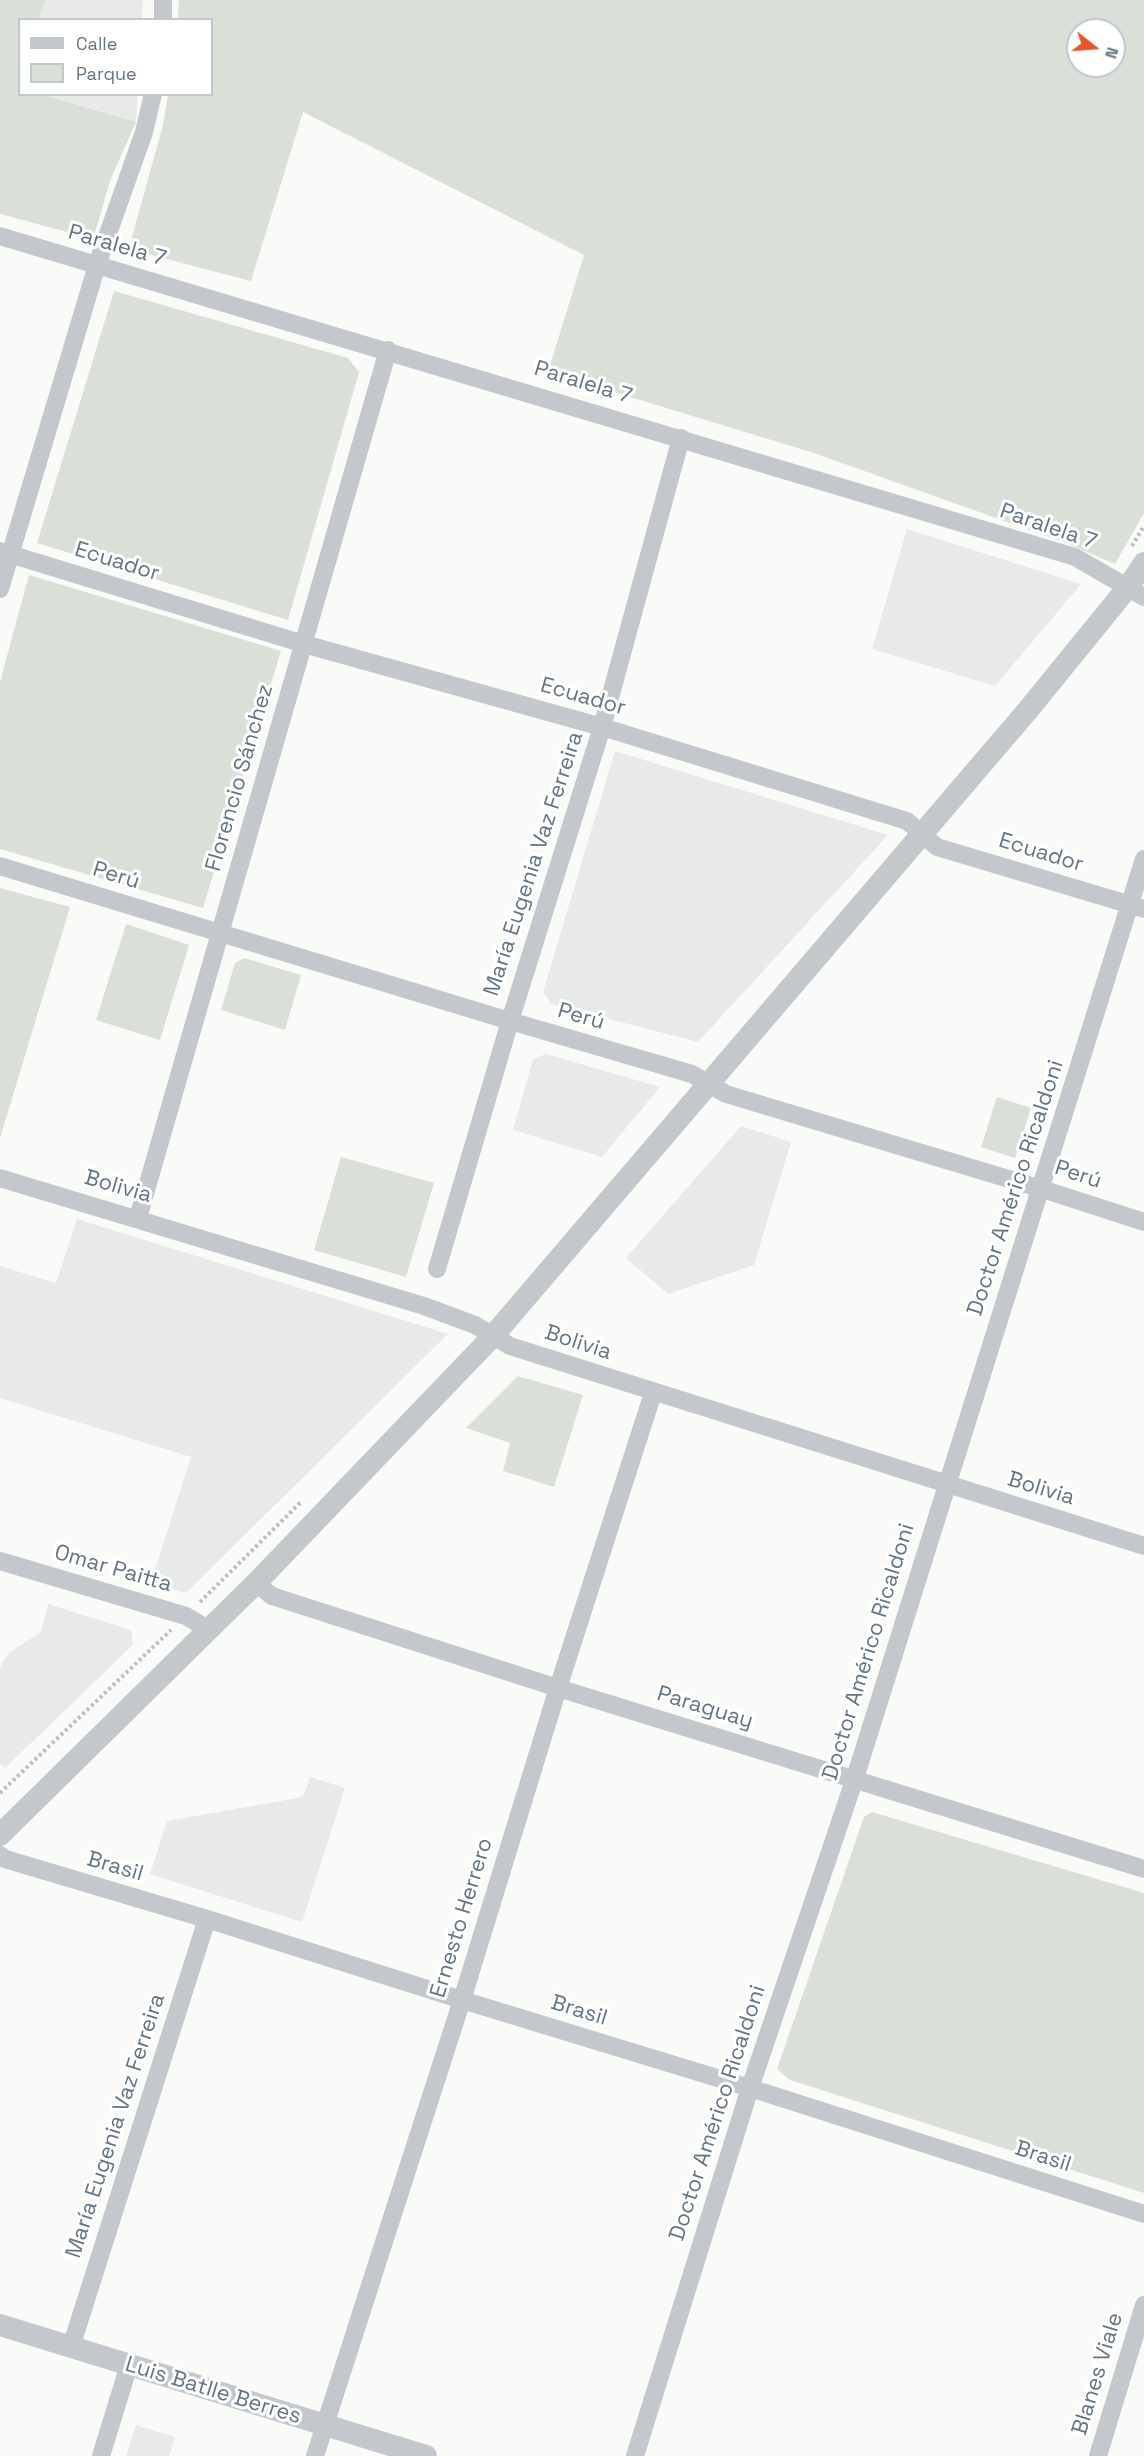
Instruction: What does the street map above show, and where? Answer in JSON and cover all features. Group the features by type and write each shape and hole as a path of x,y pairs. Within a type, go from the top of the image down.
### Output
{"street":[{"path":"163,0 163,18"},
{"path":"0,589 5,553 97,265 137,151 152,96"},
{"name":"Paralela 7","path":"0,236 1075,557 1136,592"},
{"name":"Florencio Sánchez","path":"138,1218 388,350"},
{"name":"María Eugenia Vaz Ferreira","path":"437,1269 510,1021 602,727 681,438"},
{"name":"Ecuador","path":"5,553 304,644 602,727 907,821 937,847 1137,907"},
{"path":"3,1827 256,1583 493,1336 1028,710 1136,592 1138,555"},
{"name":"Doctor Américo Ricaldoni","path":"635,2456 750,2088 855,1778 1042,1189 1137,907 1144,860"},
{"name":"Perú","path":"0,866 692,1074 726,1094 1144,1222"},
{"name":"Bolivia","path":"0,1178 433,1309 475,1325 510,1346 653,1393 1144,1546"},
{"name":"Ernesto Herrero","path":"315,2456 462,2000 558,1688 653,1393"},
{"name":"Omar Paitta","path":"0,1561 186,1616 209,1630"},
{"name":"Paraguay","path":"256,1583 272,1596 558,1688 1144,1869"},
{"name":"Brasil","path":"0,1855 5,1859 207,1919 750,2088 1144,2214"},
{"name":"María Eugenia Vaz Ferreira","path":"71,2347 207,1919"},
{"name":"Blanes Viale","path":"1098,2456 1144,2305"},
{"name":"Luis Batlle Berres","path":"0,2325 426,2456"},
{"path":"101,2456 129,2365"}],"path":[{"path":"1138,555 1144,526"},
{"path":"0,1793 308,1496"}],"shaded area":[{"path":"46,0 143,0 142,18 40,18"},
{"path":"49,96 138,96 136,122"},
{"path":"907,529 1081,584 995,686 872,649"},
{"path":"615,751 888,835 698,1042 551,1004 543,992"},
{"path":"546,1054 660,1087 602,1157 513,1130 533,1059"},
{"path":"741,1126 791,1142 754,1265 668,1294 626,1258"},
{"path":"77,1219 448,1334 186,1593 151,1582 191,1457 0,1398 0,1266 56,1283"},
{"path":"48,1604 131,1630 133,1645 5,1768 0,1763 0,1667 9,1653 41,1632"},
{"path":"310,1777 345,1788 302,1922 150,1874 167,1821 303,1797"},
{"path":"136,2425 175,2437 169,2456 126,2456"}],"green space":[{"path":"0,0 46,0 39,18 18,18 18,96 48,96 136,122 111,178 93,239 0,214"},
{"path":"179,0 1144,0 1144,513 1115,564 1066,543 814,453 548,372 584,255 303,112 251,281 136,251 132,237 163,125 168,96 213,96 213,18 178,18"},
{"path":"114,291 348,358 359,372 288,620 37,543"},
{"path":"29,575 281,651 203,908 0,849 0,682"},
{"path":"0,888 70,907 0,1138"},
{"path":"126,924 189,945 160,1040 96,1020"},
{"path":"244,958 301,975 285,1030 221,1010 235,963"},
{"path":"997,1097 1031,1108 1015,1158 981,1147"},
{"path":"341,1157 434,1183 406,1277 314,1250"},
{"path":"518,1376 583,1395 554,1487 503,1471 510,1443 466,1428"},
{"path":"872,1812 1144,1893 1144,2193 790,2080 777,2069 864,1817"}]}
